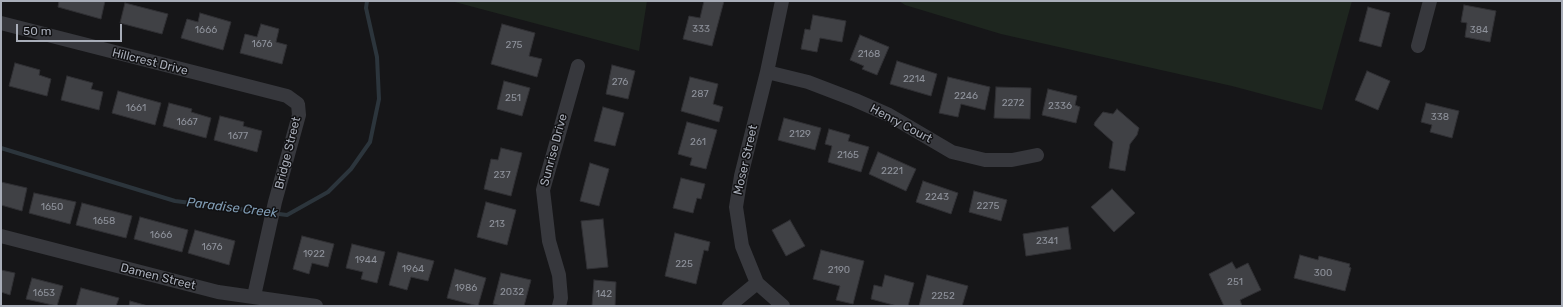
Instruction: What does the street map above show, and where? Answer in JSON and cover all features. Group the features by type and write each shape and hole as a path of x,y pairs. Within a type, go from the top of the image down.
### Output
{"street":[{"name":"Moser Street","path":"782,1 767,72 741,176 736,207 742,246 757,283 783,306"},
{"path":"1418,46 1430,1"},
{"name":"Hillcrest Drive","path":"1,23 287,96 298,104"},
{"name":"Sunrise Drive","path":"559,306 561,298 559,275 549,241 543,190 578,66"},
{"name":"Henry Court","path":"767,72 808,82 855,100 889,115 952,152 985,160 1012,160 1037,155"},
{"name":"Bridge Street","path":"254,296 275,202 299,116 298,104"},
{"name":"Damen Street","path":"1,236 218,292 316,306"},
{"path":"729,306 757,283"}],"shaded area":[{"path":"451,1 647,1 639,51"},
{"path":"899,1 1352,1 1322,110 1232,86 1001,34 905,5"}],"building":[{"path":"59,1 105,1 101,19 58,7"},
{"path":"704,1 724,1 712,46 683,39 689,16 700,18"},
{"path":"125,3 168,14 162,34 120,23"},
{"path":"1464,5 1496,11 1490,42 1465,37 1467,23 1461,22"},
{"path":"1368,7 1390,13 1381,47 1359,41"},
{"path":"200,13 231,22 223,50 181,38 187,19 198,22"},
{"path":"813,15 846,21 842,42 820,38 817,52 801,49 805,29 810,30"},
{"path":"261,24 279,29 276,42 287,45 282,64 240,53 245,34 257,37"},
{"path":"502,24 535,33 529,56 542,59 537,77 491,64"},
{"path":"860,35 889,47 877,75 862,69 864,66 850,60"},
{"path":"897,61 937,74 931,96 890,84"},
{"path":"15,63 40,70 39,75 51,79 47,96 9,86"},
{"path":"612,65 635,71 628,99 606,94"},
{"path":"1367,71 1390,81 1378,110 1355,100"},
{"path":"67,76 93,83 91,89 103,92 99,110 61,100"},
{"path":"690,77 718,84 713,104 723,107 719,122 681,111"},
{"path":"948,77 990,87 985,110 961,104 958,117 939,113"},
{"path":"504,81 530,88 522,116 497,109"},
{"path":"996,87 1031,88 1030,119 994,118"},
{"path":"1048,89 1077,96 1075,105 1080,107 1076,123 1042,115"},
{"path":"118,91 161,103 155,125 112,113"},
{"path":"169,103 192,109 191,112 211,118 206,138 163,126"},
{"path":"1426,103 1459,111 1452,138 1430,132 1432,125 1421,122"},
{"path":"603,107 624,113 615,146 594,141"},
{"path":"1117,109 1139,128 1137,135 1130,144 1125,171 1109,168 1113,142 1094,125 1103,112 1113,114"},
{"path":"220,116 244,122 243,126 262,131 257,152 214,140"},
{"path":"784,118 821,128 815,150 778,140"},
{"path":"687,122 717,130 706,169 690,165 692,158 678,154"},
{"path":"829,129 850,135 848,141 869,147 861,172 828,162 832,146 825,144"},
{"path":"501,148 522,153 511,196 484,189 491,159 498,160"},
{"path":"878,152 916,169 906,191 869,174"},
{"path":"590,163 609,169 599,206 580,201"},
{"path":"681,178 705,184 701,199 697,198 693,213 673,208"},
{"path":"923,181 958,193 951,214 916,202"},
{"path":"1,182 27,188 22,211 1,205"},
{"path":"1112,189 1135,213 1114,232 1091,207"},
{"path":"974,191 1007,200 1001,221 969,212"},
{"path":"34,193 76,202 70,224 29,213"},
{"path":"486,202 516,210 507,245 477,237"},
{"path":"82,203 132,216 126,238 76,225"},
{"path":"140,217 188,230 182,252 134,239"},
{"path":"603,219 608,267 587,269 581,221"},
{"path":"790,220 805,246 786,256 772,230"},
{"path":"1068,227 1071,249 1026,256 1023,234"},
{"path":"195,230 235,241 229,265 188,253"},
{"path":"675,233 710,242 708,251 704,250 696,284 665,276"},
{"path":"302,236 334,244 328,267 312,263 309,274 293,269"},
{"path":"352,244 385,252 377,283 361,279 363,272 346,268"},
{"path":"821,250 864,261 853,304 836,300 840,286 813,279"},
{"path":"398,252 434,261 428,281 411,277 407,290 389,285"},
{"path":"1300,255 1318,260 1319,256 1350,264 1349,267 1351,268 1345,291 1294,278"},
{"path":"1232,262 1236,269 1248,263 1261,290 1240,300 1242,306 1224,306 1209,274"},
{"path":"455,269 486,278 478,306 447,298"},
{"path":"1,270 15,273 10,295 1,292"},
{"path":"501,273 531,280 524,306 502,306 493,304"},
{"path":"885,275 914,283 908,306 897,306 871,299 874,285 882,287"},
{"path":"927,275 968,286 962,306 919,306"},
{"path":"32,278 63,286 57,306 26,299"},
{"path":"594,280 616,282 615,306 592,306"},
{"path":"81,288 119,298 116,306 76,306"},
{"path":"130,301 148,306 129,306"}],"waterway":[{"name":"Paradise Creek","path":"1,148 175,201 287,215 328,192 351,169 370,142 379,99 377,57 366,8 367,1"}]}
